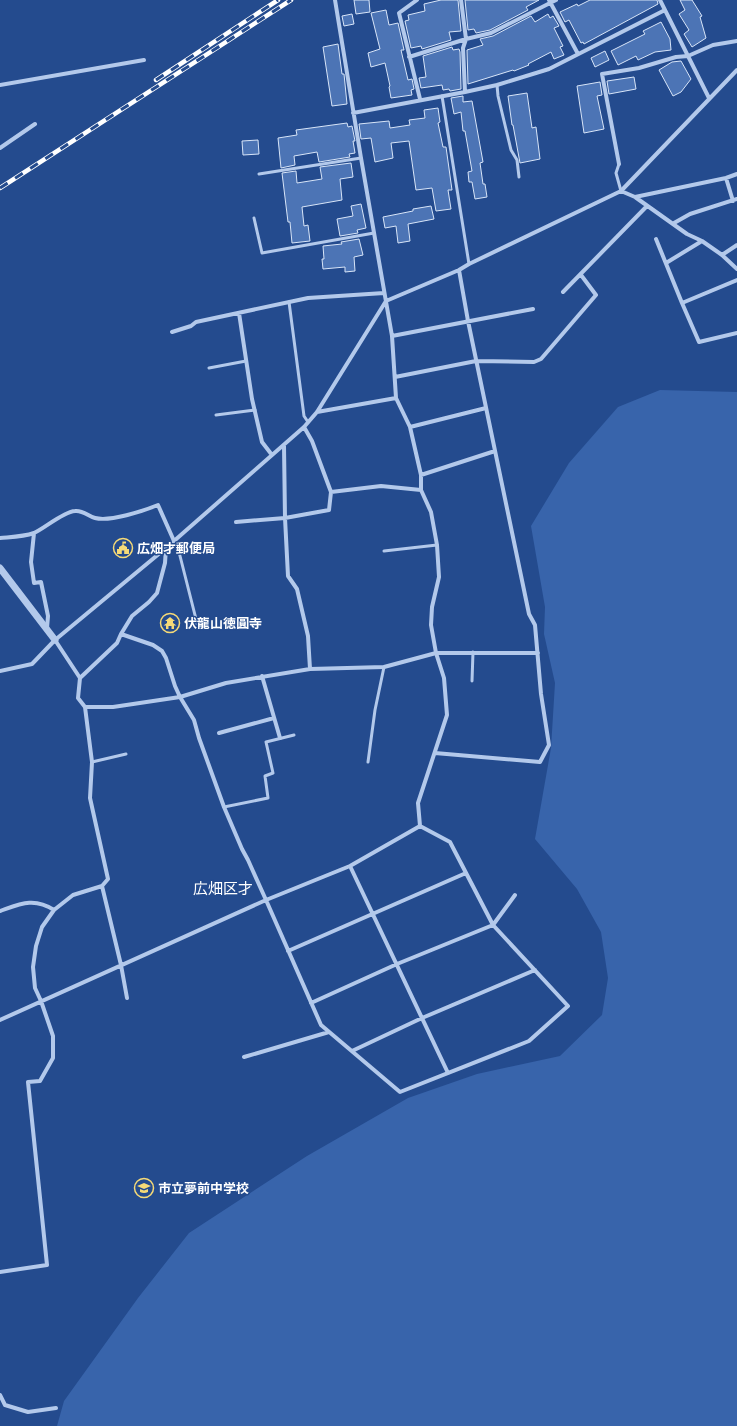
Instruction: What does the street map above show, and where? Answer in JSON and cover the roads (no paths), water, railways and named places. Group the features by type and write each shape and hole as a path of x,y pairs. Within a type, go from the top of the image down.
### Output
{"street":[{"path":"335,0 392,336 396,398 410,427 421,475 421,490 430,512 437,545 439,577 432,607 431,625 436,653 444,678 447,716 418,803 420,826"},
{"path":"417,0 399,13 420,100"},
{"path":"462,0 466,39 463,48 465,92"},
{"path":"409,57 491,32 550,1 556,0"},
{"path":"660,0 709,98"},
{"path":"550,1 578,54"},
{"path":"353,113 465,92 549,69 664,10"},
{"path":"619,164 602,74 639,68 676,57 688,56 713,45 737,41"},
{"path":"0,85 144,60"},
{"path":"0,671 32,664 55,640 166,548 304,427 317,412 386,301 459,270 621,191 737,70"},
{"path":"0,148 35,124"},
{"path":"635,197 726,178 737,174"},
{"path":"674,223 690,214 735,200 726,178"},
{"path":"621,191 635,197 674,223 687,234 702,241 722,255 737,269"},
{"path":"564,292 647,206"},
{"path":"656,239 699,342 737,333"},
{"path":"666,263 702,241"},
{"path":"722,255 737,245"},
{"path":"435,753 540,762 549,745 541,694 535,625 529,614 476,361 459,270"},
{"path":"395,377 476,361 534,362 541,359 596,295 581,275"},
{"path":"682,303 737,280"},
{"path":"172,332 192,326 196,322 308,298 384,293"},
{"path":"392,336 533,309"},
{"path":"239,313 252,399 262,442 272,455"},
{"path":"317,412 396,398"},
{"path":"410,427 486,408"},
{"path":"236,522 285,518 329,510 331,492 312,441 304,427"},
{"path":"284,446 285,518 288,576 296,590 308,636 310,669"},
{"path":"421,475 495,451"},
{"path":"331,492 381,486 421,490"},
{"path":"0,538 22,536 34,532 75,511 86,512 94,518 104,519 132,514 158,505 174,541"},
{"path":"34,532 31,562 34,583 41,582 48,616 47,628"},
{"path":"80,678 117,643 132,616 149,602 157,593 165,563 166,548"},
{"path":"0,568 47,628 80,678 78,698 85,707 92,762 90,798 108,879 102,886 73,895 54,910 42,927 36,946 33,967 35,988 53,1036 53,1058 40,1081 28,1082 47,1266 0,1272"},
{"path":"121,634 153,646 162,651 166,658 175,686 194,720 199,738 224,806 242,849 321,1025 400,1092 529,1041 568,1006 493,925 450,842 420,826"},
{"path":"85,707 113,707 180,697 226,683 310,669 384,667 436,653 538,653"},
{"path":"262,676 280,738"},
{"path":"219,733 274,718"},
{"path":"0,1020 266,900 350,866 420,826"},
{"path":"350,866 448,1073"},
{"path":"288,951 466,873"},
{"path":"102,886 121,965 127,998"},
{"path":"311,1003 397,964 493,925 515,895"},
{"path":"0,911 26,902 45,904 54,910"},
{"path":"352,1051 422,1018 535,970"},
{"path":"244,1057 329,1032"},
{"path":"0,1395 5,1405 28,1412 56,1408"}],"lane":[{"path":"497,84 498,96 511,150 517,160 519,177"},
{"path":"442,96 469,264"},
{"path":"259,174 361,158"},
{"path":"619,164 616,173 621,191"},
{"path":"254,218 262,253 374,234"},
{"path":"289,302 304,416 308,422"},
{"path":"209,368 246,361"},
{"path":"216,416 255,410"},
{"path":"174,541 179,552 197,623 189,624"},
{"path":"384,551 437,545"},
{"path":"472,681 473,652"},
{"path":"368,762 375,710 384,667"},
{"path":"224,806 268,798 265,776 273,773 266,742 294,736"},
{"path":"92,762 126,754"}],"railway":[{"path":"156,80 278,0"},
{"path":"0,188 291,0"}],"place":[{"name":"広畑才郵便局","path":"123,548"},
{"name":"伏龍山徳圓寺","path":"170,623"},
{"name":"市立夢前中学校","path":"144,1188"}],"district":[{"name":"広畑区才","path":"223,889"}]}
